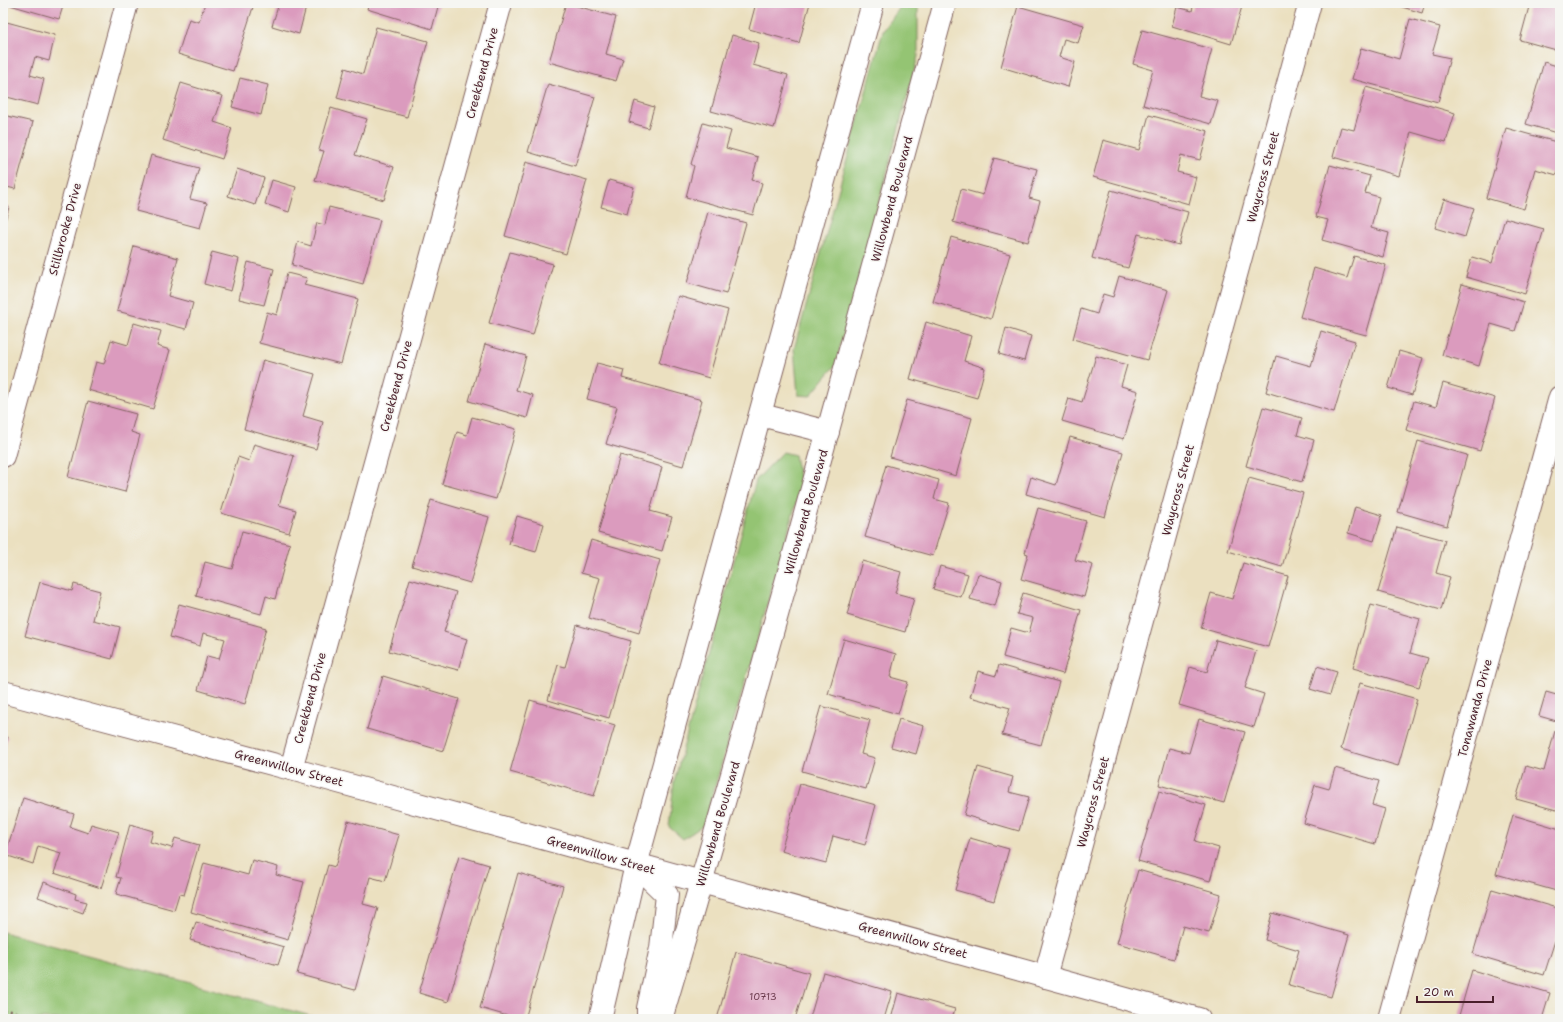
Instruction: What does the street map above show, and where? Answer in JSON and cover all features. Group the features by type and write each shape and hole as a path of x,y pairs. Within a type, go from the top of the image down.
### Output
{"street":[{"name":"Stillbrooke Drive","path":"3,456 127,3"},
{"name":"Creekbend Drive","path":"291,769 501,3"},
{"path":"600,1019 636,865 761,415 873,3"},
{"name":"Willowbend Boulevard","path":"660,1019 701,883 828,432 945,3"},
{"name":"Waycross Street","path":"1045,977 1310,3"},
{"name":"Tonawanda Drive","path":"1390,1019 1560,397"},
{"path":"761,415 828,432"},
{"name":"Greenwillow Street","path":"3,692 291,769 1199,1019"},
{"path":"636,865 667,895 662,948 648,1008 648,1019"}],"path":[{"path":"3,1008 42,1019"}],"green space":[{"path":"903,3 918,3 918,56 835,366 810,396 798,395 794,349 883,31"},
{"path":"783,452 795,455 801,486 704,825 683,839 669,827 674,782 756,480"},
{"path":"3,932 322,1019 3,1019"}],"building":[{"path":"3,3 64,3 59,19"},
{"path":"205,3 254,4 233,71 178,54 189,19 199,22"},
{"path":"279,3 290,3 306,7 299,34 272,26"},
{"path":"369,3 439,3 432,29 367,9"},
{"path":"566,3 616,17 606,54 623,59 616,81 549,62"},
{"path":"756,3 810,3 799,43 749,29"},
{"path":"1194,3 1243,3 1231,44 1172,26 1177,7 1192,11"},
{"path":"1389,3 1425,3 1422,13"},
{"path":"1530,3 1560,3 1560,51 1520,40"},
{"path":"1018,6 1084,25 1078,43 1064,39 1059,57 1075,62 1068,87 1001,67"},
{"path":"1410,19 1440,27 1432,54 1450,58 1438,102 1352,79 1361,48 1399,59"},
{"path":"3,21 55,35 49,61 35,57 30,75 44,79 38,105 3,96"},
{"path":"376,27 428,41 407,117 337,98 345,68 363,74"},
{"path":"1142,30 1212,49 1199,96 1218,101 1211,124 1143,105 1153,70 1133,64"},
{"path":"732,35 759,43 753,65 788,75 774,128 711,111"},
{"path":"1544,62 1560,67 1560,134 1526,124"},
{"path":"240,78 268,85 261,115 232,107"},
{"path":"181,83 223,96 214,122 232,128 222,159 163,140"},
{"path":"548,84 595,97 575,166 528,152"},
{"path":"1366,87 1455,113 1446,142 1411,132 1399,176 1333,157 1341,127 1354,130"},
{"path":"635,101 654,107 648,128 629,122"},
{"path":"331,108 367,119 355,155 394,167 384,200 315,180 324,151 319,150"},
{"path":"3,115 33,122 15,189 3,186"},
{"path":"1149,115 1208,131 1200,160 1181,155 1177,172 1196,177 1189,204 1093,177 1103,140 1139,150"},
{"path":"703,123 731,131 726,148 758,157 752,180 762,183 753,215 686,197 694,166 691,164"},
{"path":"1506,128 1560,143 1560,164 1557,175 1535,169 1524,209 1486,198"},
{"path":"151,155 199,168 190,199 207,203 200,228 136,211"},
{"path":"994,158 1037,169 1029,198 1040,201 1028,242 953,222 961,189 983,195"},
{"path":"526,162 587,180 566,254 505,236"},
{"path":"1330,165 1370,176 1365,193 1379,197 1371,228 1389,233 1383,257 1322,240 1328,220 1316,217"},
{"path":"237,169 264,178 255,205 228,196"},
{"path":"272,180 296,187 289,212 265,204"},
{"path":"609,180 634,187 627,214 601,207"},
{"path":"1111,190 1188,212 1179,245 1138,234 1128,268 1092,258"},
{"path":"1444,199 1474,208 1465,237 1435,228"},
{"path":"3,205 9,207 3,228"},
{"path":"329,207 380,220 363,284 292,265 298,242 311,246 317,223 325,225"},
{"path":"708,212 746,223 726,294 687,283"},
{"path":"1505,218 1544,229 1525,294 1466,277 1472,257 1492,263"},
{"path":"951,237 1010,254 991,319 933,302"},
{"path":"134,246 178,258 168,296 193,303 186,329 117,311"},
{"path":"212,252 239,259 231,291 204,284"},
{"path":"510,252 553,264 533,335 489,323"},
{"path":"1354,256 1386,265 1366,335 1300,317 1314,268 1347,278"},
{"path":"248,262 274,269 264,305 239,299"},
{"path":"287,273 307,278 304,285 358,299 341,364 259,343 267,312 277,315"},
{"path":"1119,276 1168,290 1147,360 1073,339 1081,309 1097,314 1103,294 1113,297"},
{"path":"1462,284 1524,302 1515,331 1491,324 1479,366 1442,355"},
{"path":"678,296 728,310 709,378 659,363"},
{"path":"926,322 971,336 964,361 985,368 977,398 910,379"},
{"path":"134,323 161,331 157,346 170,350 153,409 88,390 96,362 104,364 111,340 128,345"},
{"path":"1006,328 1031,336 1024,361 999,354"},
{"path":"1321,331 1355,341 1334,412 1266,392 1276,356 1311,366"},
{"path":"485,344 526,356 516,390 533,395 527,418 469,401"},
{"path":"1399,351 1423,358 1412,395 1388,388"},
{"path":"1096,356 1127,365 1121,386 1138,391 1124,439 1062,421 1069,398 1082,402"},
{"path":"263,360 315,374 303,416 323,422 316,449 244,429"},
{"path":"597,363 624,370 622,378 702,400 683,466 606,444 617,407 587,399"},
{"path":"1443,383 1495,398 1480,451 1406,430 1414,401 1436,407"},
{"path":"907,400 972,418 956,476 890,457"},
{"path":"88,401 136,414 131,432 140,435 125,492 68,477"},
{"path":"1263,407 1302,418 1297,435 1314,440 1302,482 1246,466"},
{"path":"472,417 516,429 496,499 442,484 457,432 467,435"},
{"path":"1070,437 1123,452 1105,517 1026,494 1031,477 1056,485"},
{"path":"1418,441 1467,455 1447,526 1398,512"},
{"path":"254,444 294,456 279,505 296,510 289,533 221,513 238,457 249,461"},
{"path":"620,455 662,467 650,511 672,517 662,551 598,533"},
{"path":"886,465 939,480 934,499 949,503 933,556 865,537"},
{"path":"1249,478 1303,493 1282,567 1228,551"},
{"path":"431,500 489,517 470,583 412,566"},
{"path":"1355,507 1382,515 1374,541 1348,533"},
{"path":"1038,508 1086,521 1075,560 1093,565 1084,597 1021,579 1028,554 1025,553"},
{"path":"517,516 544,524 536,552 509,544"},
{"path":"1397,527 1445,540 1436,573 1450,577 1441,610 1378,592"},
{"path":"242,531 290,544 275,599 266,596 261,614 196,596 205,562 232,569"},
{"path":"591,540 660,560 639,633 589,618 600,578 581,573"},
{"path":"862,561 901,572 895,593 914,598 905,632 847,615"},
{"path":"1243,563 1288,576 1268,647 1201,628 1211,593 1232,599"},
{"path":"940,566 968,574 961,597 933,589"},
{"path":"978,574 1002,581 995,606 970,599"},
{"path":"410,579 456,592 444,632 467,639 458,670 389,651"},
{"path":"40,582 72,591 74,584 100,591 93,620 120,627 112,659 25,636"},
{"path":"1023,593 1081,610 1063,674 1003,657 1011,628 1029,633 1033,618 1017,614"},
{"path":"179,604 266,628 245,704 198,690 207,656 219,659 225,639 203,633 200,646 170,637"},
{"path":"1371,605 1420,619 1410,653 1428,658 1419,687 1353,668"},
{"path":"577,625 631,641 609,718 548,700 558,665 565,667"},
{"path":"844,639 896,654 890,677 908,682 898,714 828,694"},
{"path":"1216,640 1256,651 1245,688 1264,694 1254,727 1179,705 1190,667 1207,672"},
{"path":"999,665 1059,682 1041,745 1002,735 1010,708 970,697 978,671 996,676"},
{"path":"1317,666 1337,672 1330,695 1310,689"},
{"path":"383,676 459,699 443,751 367,729"},
{"path":"1360,683 1417,699 1398,766 1341,749"},
{"path":"1546,692 1560,696 1560,722 1539,716"},
{"path":"530,700 615,725 594,796 510,772"},
{"path":"821,706 870,720 861,754 875,758 866,789 802,771"},
{"path":"899,719 924,726 916,754 891,747"},
{"path":"1199,719 1245,732 1224,803 1159,785 1169,748 1189,753"},
{"path":"1555,731 1560,732 1560,811 1516,799 1526,766 1544,771"},
{"path":"3,736 8,737 3,752"},
{"path":"978,767 1013,777 1009,792 1029,797 1019,831 964,815"},
{"path":"1335,768 1379,781 1372,805 1385,809 1375,844 1304,823 1315,785 1329,789"},
{"path":"800,784 876,805 865,845 833,836 826,863 781,851"},
{"path":"1159,791 1206,805 1195,841 1219,848 1210,881 1138,861"},
{"path":"23,798 74,814 70,827 88,833 91,824 119,832 101,888 54,873 61,853 38,846 33,864 5,855"},
{"path":"1513,815 1560,829 1560,892 1496,874"},
{"path":"348,821 399,835 385,881 370,877 363,904 378,908 355,990 297,974 328,865 335,867"},
{"path":"130,824 153,831 150,842 172,848 175,838 199,845 184,895 179,894 174,910 116,894 121,878 116,877"},
{"path":"970,838 1009,849 994,901 955,890"},
{"path":"459,856 489,865 448,1002 419,993"},
{"path":"252,860 278,867 276,875 304,882 288,940 191,912 204,863 248,875"},
{"path":"1138,870 1221,894 1209,933 1183,926 1174,959 1117,943"},
{"path":"518,873 563,886 525,1019 518,1019 480,1008"},
{"path":"44,882 76,894 75,899 87,902 83,913 38,897"},
{"path":"1492,889 1560,909 1560,925 1544,975 1473,954"},
{"path":"1272,913 1349,935 1331,997 1289,985 1299,950 1265,940"},
{"path":"196,922 284,947 278,965 190,940"},
{"path":"736,952 809,973 795,1019 717,1019"},
{"path":"1472,970 1550,993 1542,1019 1458,1019"},
{"path":"823,972 892,992 884,1019 810,1018"},
{"path":"898,993 955,1009 952,1019 891,1019"}]}
